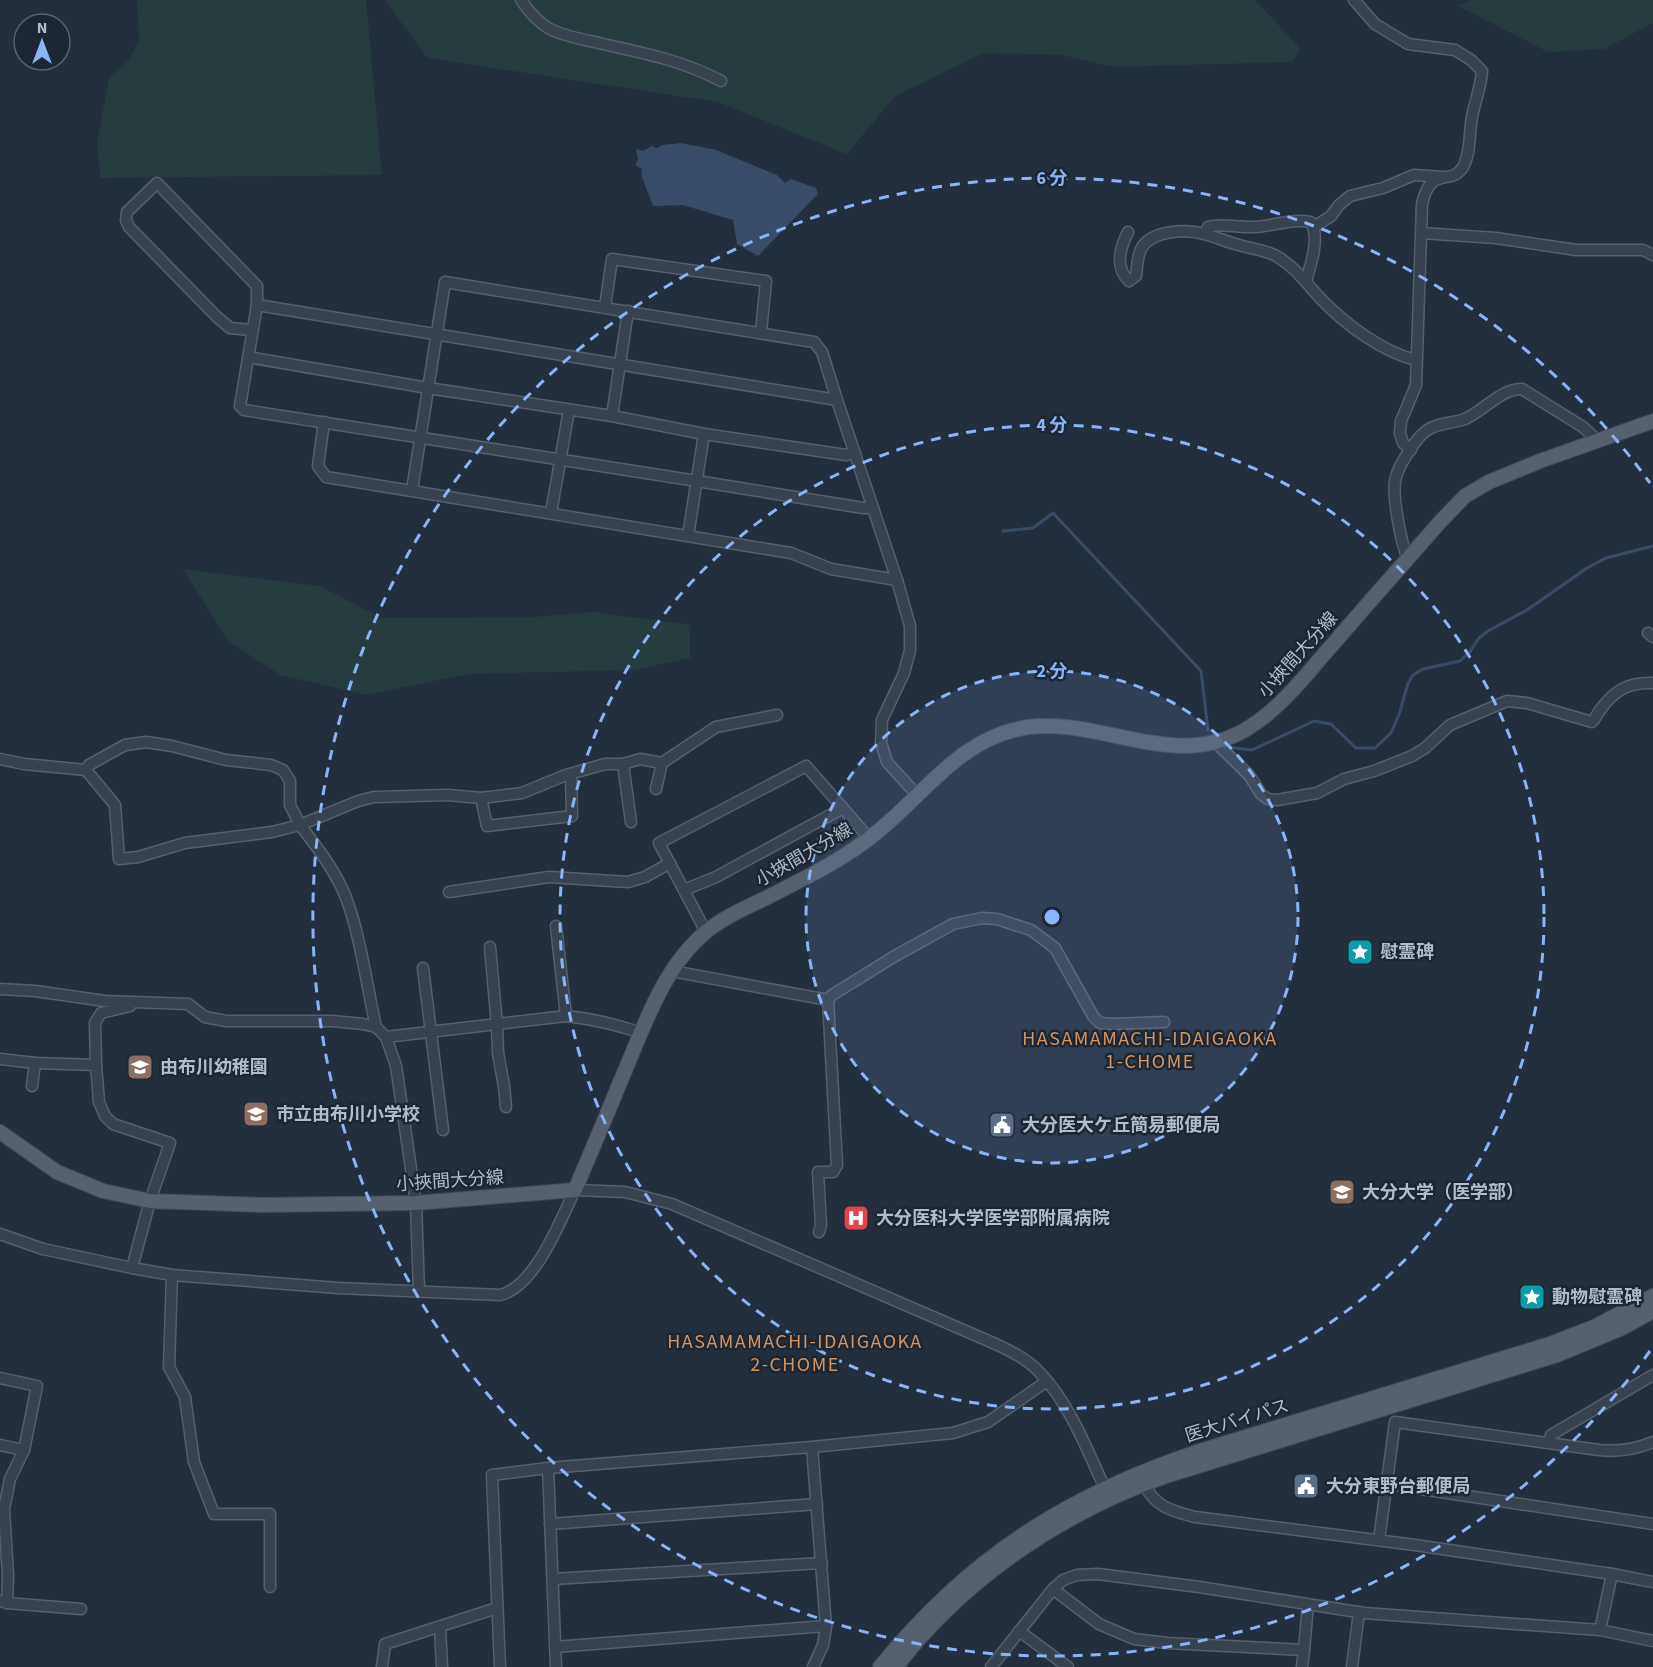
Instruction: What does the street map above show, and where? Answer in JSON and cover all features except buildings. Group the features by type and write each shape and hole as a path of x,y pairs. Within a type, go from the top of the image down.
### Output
{"main road":[{"name":"小挾間大分線","path":"0,1132 57,1172 103,1191 150,1201 260,1205 416,1203 575,1190 641,1033 672,971 689,948 706,932 730,916 833,863 869,838 965,752 1012,730 1050,726 1187,747 1243,731 1278,707 1465,496 1510,473 1653,421"},
{"name":"医大バイパス","path":"880,1667 917,1623 960,1582 1028,1531 1107,1493 1190,1454 1550,1344 1594,1327 1653,1296"},
{"name":"医大バイパス","path":"896,1667 936,1622 980,1581 1107,1493 1144,1484 1557,1355 1622,1328 1653,1311"}],"street":[{"path":"521,0 532,16 549,28 567,35 670,59 721,81"},
{"path":"1354,0 1375,24 1408,44 1455,50 1471,60 1482,71 1463,166 1457,173 1432,181 1425,190 1422,204 1416,385 1401,421 1400,433 1403,443 1411,450"},
{"path":"1314,227 1331,216 1350,196 1383,188 1414,175 1443,177"},
{"path":"251,330 230,328 129,227 126,220 127,212 158,183 258,286 257,305 240,406 244,410 873,508"},
{"path":"1205,234 1208,227 1218,225 1256,227 1291,220 1311,222 1314,227 1314,250 1306,281"},
{"path":"1128,232 1120,247 1119,265 1129,281 1136,276 1137,261 1142,248 1150,240 1182,231 1205,234 1277,256 1306,281 1348,325 1381,345 1416,360"},
{"path":"1421,233 1485,237 1583,251 1643,250 1653,255"},
{"path":"605,308 612,259 766,281 761,332"},
{"path":"412,490 445,282 814,342 822,352 910,626 910,650 904,673 882,720 881,743 887,762 917,795"},
{"path":"257,305 837,400"},
{"path":"612,416 628,311"},
{"path":"248,357 428,388 612,416 704,434 846,454 855,453"},
{"path":"1408,559 1397,514 1395,478 1424,432 1438,424 1464,419 1512,389 1522,389 1583,427 1597,440"},
{"path":"551,513 569,410"},
{"path":"324,422 318,466 326,477 791,553 831,569 897,580"},
{"path":"688,536 704,434"},
{"path":"1214,741 1249,775 1261,794 1268,799 1292,798 1317,792 1344,779 1374,771 1412,756 1425,748 1450,725 1508,701 1527,703 1592,722 1617,692 1630,685 1653,683"},
{"path":"656,789 662,763 716,727 777,715"},
{"path":"86,770 89,765 126,745 146,742 172,746 226,760 271,765 283,770 290,781 290,805 300,825 328,863 345,895 376,1027"},
{"path":"0,759 24,764 86,770 115,805 119,859 138,857 185,843 272,832 300,825 358,801 374,797 448,795 482,798 522,793 605,764 623,764 640,759 662,763"},
{"path":"623,764 631,822"},
{"path":"706,932 659,843 806,766 869,838"},
{"path":"482,798 487,826 572,816 571,774"},
{"path":"684,890 716,877 843,808"},
{"path":"449,892 549,877 628,882 645,877 670,863"},
{"path":"819,1232 821,1225 818,1172 833,1172 837,1165 828,1000 832,995 895,956 953,924 990,918 1030,930 1056,948 1093,1016 1100,1023 1164,1022"},
{"path":"556,926 566,1016"},
{"path":"490,947 498,1053 506,1107"},
{"path":"423,968 442,1130"},
{"path":"672,971 828,1000"},
{"path":"0,989 138,1004 188,1004 205,1017 226,1021 332,1021 376,1027 386,1037 396,1066 416,1203 419,1292"},
{"path":"132,1268 150,1201 170,1143 113,1124 105,1116 99,1102 95,1023 100,1013 138,1004"},
{"path":"386,1037 566,1016 591,1019 641,1033"},
{"path":"0,1059 35,1063 96,1065"},
{"path":"32,1086 35,1063"},
{"path":"0,1234 43,1249 172,1275 419,1292 500,1295 509,1293 524,1281 539,1259 575,1190 625,1192 662,1200 1009,1350 1034,1367 1047,1381 1072,1419 1107,1493"},
{"path":"172,1275 169,1367 185,1397 194,1462 214,1514 270,1515 270,1587"},
{"path":"1549,1443 1551,1435 1653,1375"},
{"path":"0,1378 37,1386 24,1450 10,1479 2,1508 4,1602 81,1609"},
{"path":"500,1667 492,1474 812,1447 963,1431 988,1422 1047,1381"},
{"path":"1379,1540 1395,1422 1618,1452 1653,1442"},
{"path":"0,1445 24,1450"},
{"path":"812,1447 825,1626 823,1645 813,1667"},
{"path":"548,1468 555,1667"},
{"path":"1144,1484 1156,1502 1171,1511 1195,1516 1379,1540 1653,1582"},
{"path":"1388,1484 1653,1524"},
{"path":"550,1524 817,1504"},
{"path":"553,1579 822,1563"},
{"path":"991,1667 1053,1588 1063,1580 1077,1575 1098,1574 1359,1612 1600,1630 1653,1641"},
{"path":"1600,1630 1612,1574"},
{"path":"1053,1588 1099,1624 1134,1639 1167,1643 1304,1650"},
{"path":"1302,1667 1308,1605"},
{"path":"382,1667 385,1644 497,1608"},
{"path":"1352,1667 1359,1612"},
{"path":"555,1647 825,1626"},
{"path":"440,1627 441,1667"},
{"path":"1019,1631 1068,1667"}],"green space":[{"path":"137,0 366,0 382,175 100,178 97,143 109,78 128,61 139,41"},
{"path":"385,0 1255,0 1301,49 1292,62 1113,67 1061,55 984,53 895,96 847,154 718,102 427,58"},
{"path":"1470,0 1653,0 1653,23 1604,49 1548,52 1458,6"},
{"path":"183,569 320,586 382,618 533,617 594,612 690,625 690,658 634,670 468,674 366,695 280,675 228,641"}],"water":[{"path":"681,143 716,150 777,175 785,183 791,179 816,188 818,194 758,256 737,244 733,220 683,205 653,206 642,177 642,169 635,165 638,160 636,149 643,151 652,146 657,148"}],"waterway":[{"path":"1003,531 1033,528 1053,513 1201,671 1208,730"},
{"path":"1226,747 1252,750 1314,721 1331,724 1356,748 1375,748 1391,733 1408,683 1413,675 1423,669 1460,661 1469,653 1479,638 1488,631 1527,610 1587,568 1606,558 1653,546"}],"place":[{"name":"慰霊碑","path":"1360,952"},
{"name":"由布川幼稚園","path":"140,1067"},
{"name":"市立由布川小学校","path":"256,1114"},
{"name":"大分医大ケ丘簡易郵便局","path":"1002,1125"},
{"name":"大分大学（医学部）","path":"1342,1192"},
{"name":"大分医科大学医学部附属病院","path":"856,1218"},
{"name":"動物慰霊碑","path":"1532,1297"},
{"name":"大分東野台郵便局","path":"1306,1486"}],"district":[{"name":"HASAMAMACHI-IDAIGAOKA 1-CHOME","path":"1150,1050"},
{"name":"HASAMAMACHI-IDAIGAOKA 2-CHOME","path":"795,1354"}]}
